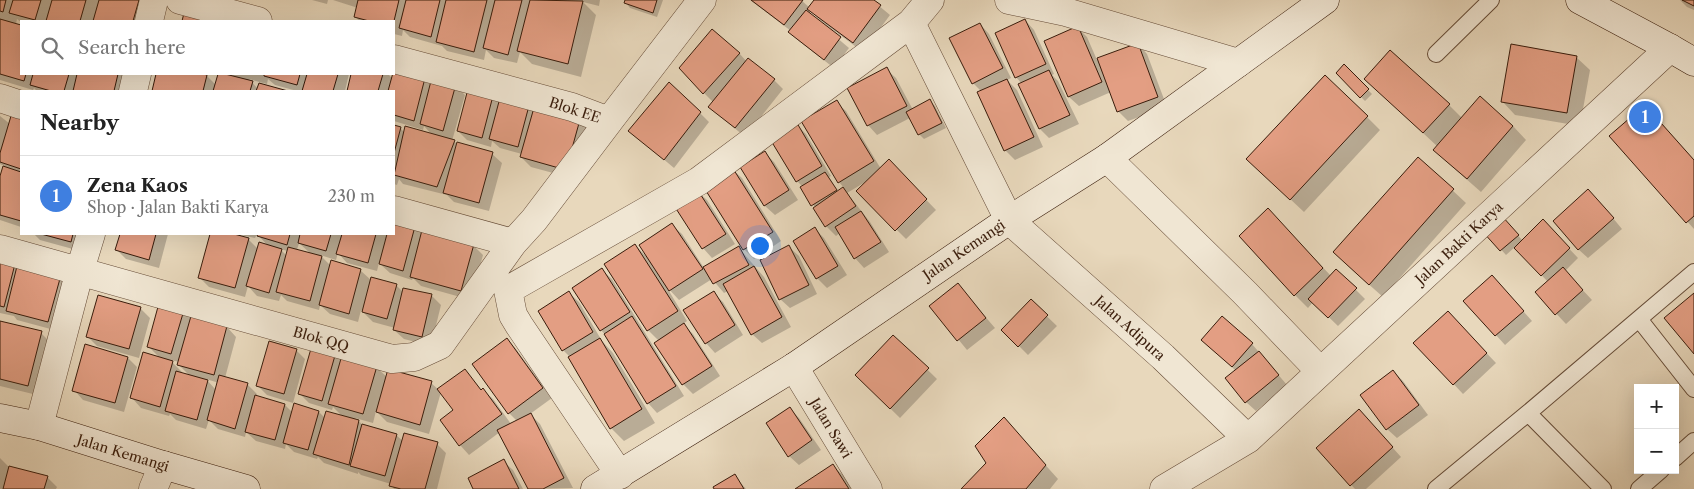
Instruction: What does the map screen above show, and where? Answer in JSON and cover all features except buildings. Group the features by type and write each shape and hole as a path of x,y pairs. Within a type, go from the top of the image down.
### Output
{"street":[{"path":"149,20 154,0"},
{"path":"180,0 254,20"},
{"name":"Blok EE","path":"395,58 572,107 609,121 702,0"},
{"path":"508,290 699,181 911,23 930,0"},
{"path":"1009,0 1066,12 1238,63"},
{"name":"Jalan Kemangi","path":"596,489 794,367 1009,220 1107,158 1325,0"},
{"path":"1580,0 1694,62"},
{"path":"911,23 1009,220"},
{"name":"Jalan Bakti Karya","path":"1248,439 1670,48"},
{"path":"133,90 137,75"},
{"path":"0,98 20,105"},
{"name":"Blok QQ","path":"0,249 80,270 392,360 414,357 440,345 513,243 534,220 609,121"},
{"path":"1107,158 1245,293 1320,372"},
{"path":"395,210 513,243 507,276 513,315 620,475"},
{"name":"Jalan Adipura","path":"1009,220 1163,357 1248,439"},
{"path":"39,426 91,235"},
{"name":"Jalan Sawi","path":"794,367 868,489"},
{"name":"Jalan Kemangi","path":"0,418 39,426 158,477 246,489"},
{"path":"1164,489 1248,439"}],"lane":[{"path":"1436,54 1491,0"},
{"path":"1444,486 1694,272"},
{"path":"1638,319 1694,389"},
{"path":"1528,413 1604,489"},
{"path":"1679,454 1694,441"},
{"path":"1639,489 1656,474"}],"place":[{"name":"Zena Kaos","path":"1645,117"}]}
